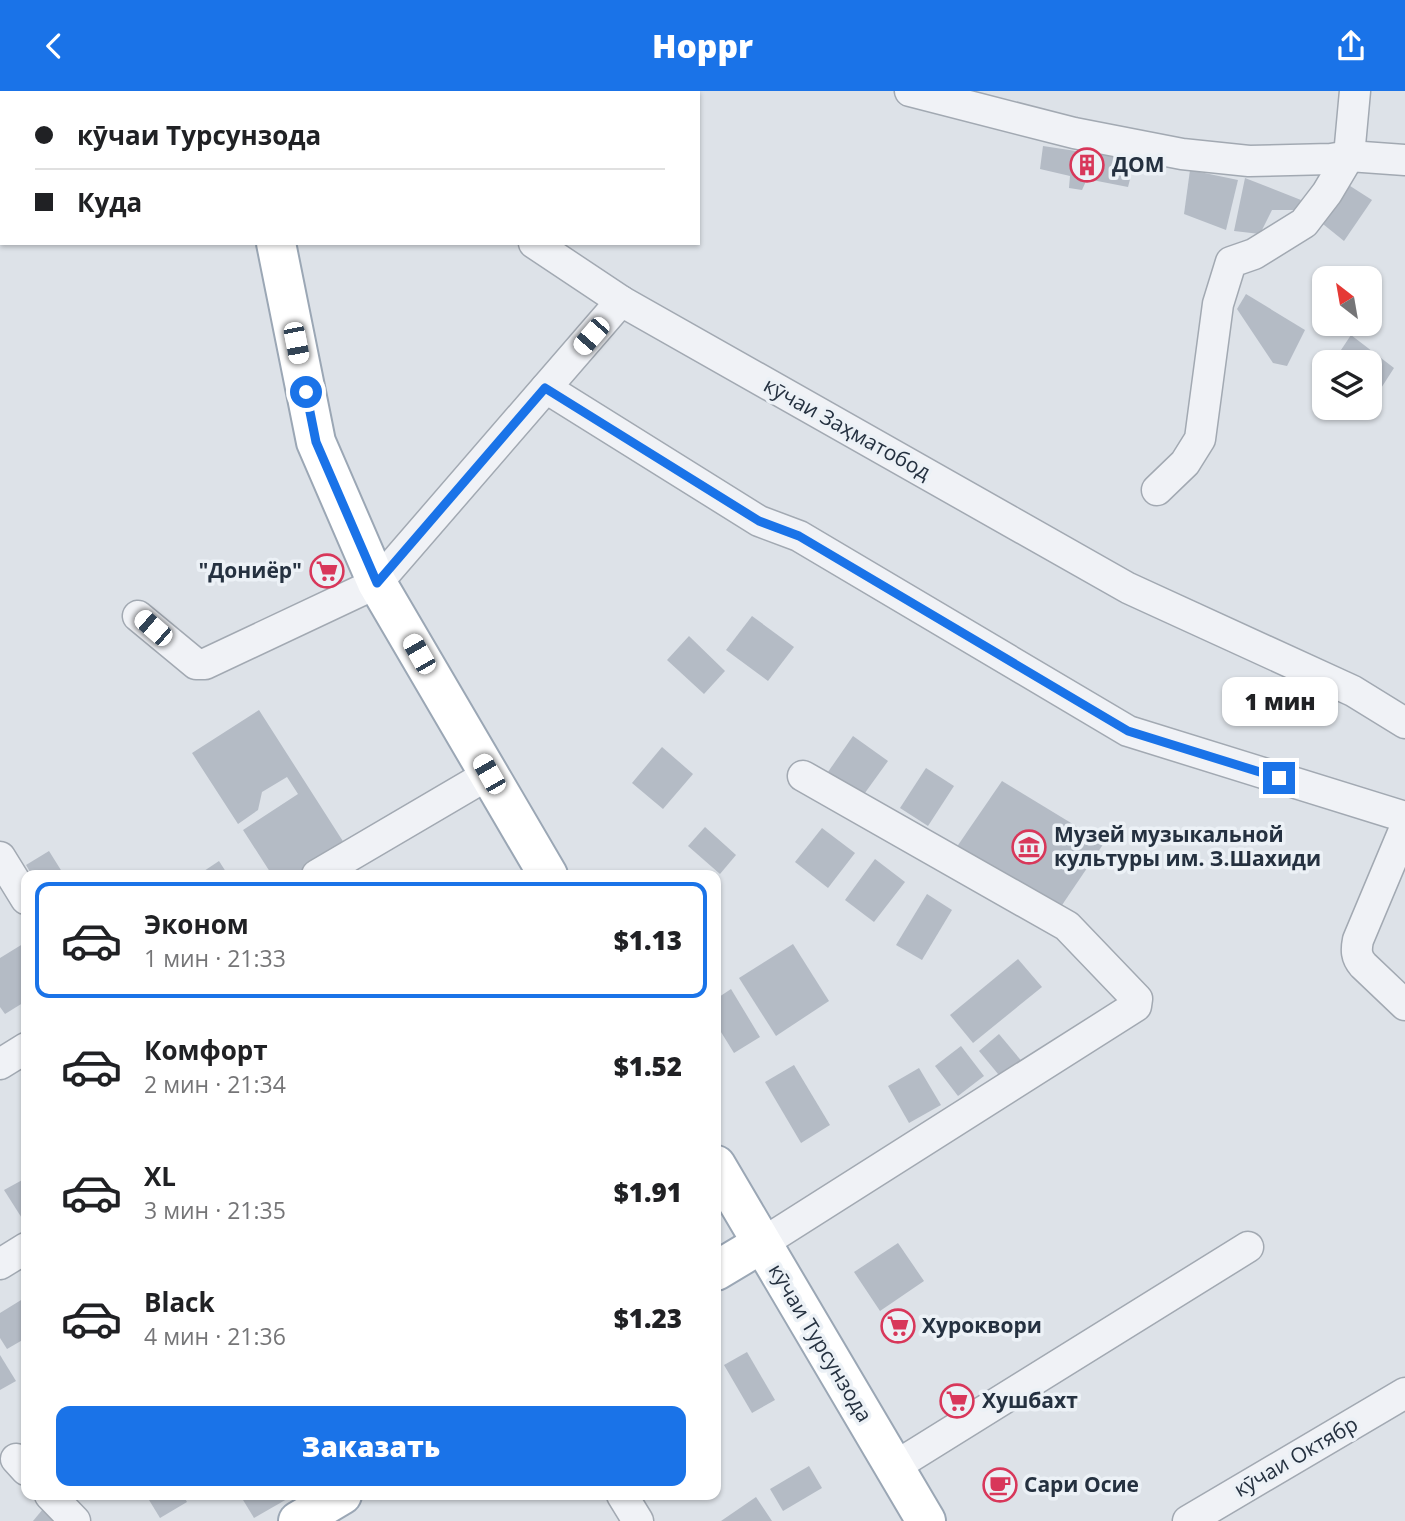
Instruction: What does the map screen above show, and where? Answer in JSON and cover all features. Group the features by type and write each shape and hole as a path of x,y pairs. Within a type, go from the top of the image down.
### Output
{"main road":[{"path":"276,245 316,442 377,583 545,870"},
{"name":"кӯчаи Турсунзода","path":"721,1174 926,1521"},
{"path":"721,1268 761,1244"},
{"path":"298,1521 334,1500"}],"street":[{"path":"910,91 1074,133 1182,154 1249,161 1349,156 1405,160"},
{"path":"1157,490 1185,463 1200,439 1218,304 1231,262 1254,254 1304,223 1327,193 1349,156 1355,91"},
{"name":"кӯчаи Заҳматобод","path":"537,245 621,301 1128,588 1353,691 1405,723"},
{"path":"138,616 197,664 205,664 377,583 621,301"},
{"path":"545,388 759,521 799,536 1128,731 1405,817"},
{"path":"326,870 489,774"},
{"path":"761,1244 1136,1006 1137,999 1067,926 803,776"},
{"path":"1405,828 1356,949 1358,959 1363,965 1405,1005"},
{"path":"0,1064 21,1051"},
{"path":"894,1467 1248,1247"},
{"path":"0,1264 21,1251"},
{"name":"кӯчаи Октябр","path":"1188,1521 1405,1393"},
{"path":"55,1500 75,1521"},
{"path":"625,1500 638,1521"}],"building":[{"name":"ДОМ","path":"1043,146 1135,160 1128,187 1087,179 1082,190 1069,188 1070,176 1040,169"},
{"path":"1190,170 1238,180 1226,230 1184,214"},
{"path":"1245,178 1301,200 1295,210 1272,210 1260,234 1234,231"},
{"path":"1347,184 1372,200 1344,241 1318,220"},
{"path":"1246,294 1305,330 1287,366 1273,363 1237,309"},
{"path":"1352,336 1371,350 1341,350"},
{"path":"1382,359 1394,368 1382,387"},
{"path":"752,616 794,647 768,681 726,650"},
{"path":"689,636 725,671 704,694 667,660"},
{"path":"259,710 346,846 308,870 269,870 243,830 298,794 287,777 262,792 258,810 238,824 192,753"},
{"path":"853,736 888,761 862,797 828,772"},
{"path":"662,747 693,774 663,809 632,783"},
{"path":"926,768 954,786 928,826 900,808"},
{"name":"Музей музыкальной культуры им. З.Шахиди","path":"1002,781 1104,843 1058,911 954,851"},
{"path":"705,827 736,855 721,873 721,870 715,870 688,846"},
{"path":"822,828 855,853 828,888 795,862"},
{"path":"49,851 61,870 29,870 26,865"},
{"path":"875,859 905,882 874,922 845,900"},
{"path":"219,861 225,870 206,870"},
{"path":"927,894 952,910 922,960 896,945"},
{"path":"793,944 829,1001 776,1036 739,978"},
{"path":"21,945 21,1004 5,1014 0,1007 0,958"},
{"path":"1018,959 1042,987 973,1043 950,1015"},
{"path":"731,989 760,1037 734,1053 721,1032 721,996"},
{"path":"999,1034 1024,1064 1003,1080 979,1051"},
{"path":"961,1046 984,1076 958,1096 935,1066"},
{"path":"794,1065 830,1125 801,1143 765,1082"},
{"path":"919,1068 941,1105 909,1123 888,1086"},
{"path":"21,1181 21,1217 4,1190"},
{"path":"898,1243 924,1281 880,1311 854,1272"},
{"path":"21,1300 21,1341 7,1349 0,1338 0,1313"},
{"path":"747,1352 775,1400 752,1413 724,1365"},
{"path":"0,1355 16,1381 0,1390"},
{"path":"809,1466 822,1488 783,1511 770,1489"},
{"path":"756,1497 772,1521 721,1521"},
{"path":"149,1500 186,1500 187,1502 160,1518"},
{"path":"243,1500 285,1500 254,1518"},
{"path":"43,1509 58,1521 33,1521"}],"place":[{"name":"ДОМ","path":"1087,165"},
{"name":"\"Дониёр\"","path":"327,571"},
{"name":"Музей музыкальной культуры им. З.Шахиди","path":"1029,847"},
{"name":"Хуроквори","path":"898,1326"},
{"name":"Хушбахт","path":"957,1401"},
{"name":"Сари Осие","path":"1000,1485"}],"route":[{"path":"306,392 316,442 377,583 545,388 759,521 799,536 1128,731 1279,778"}]}
